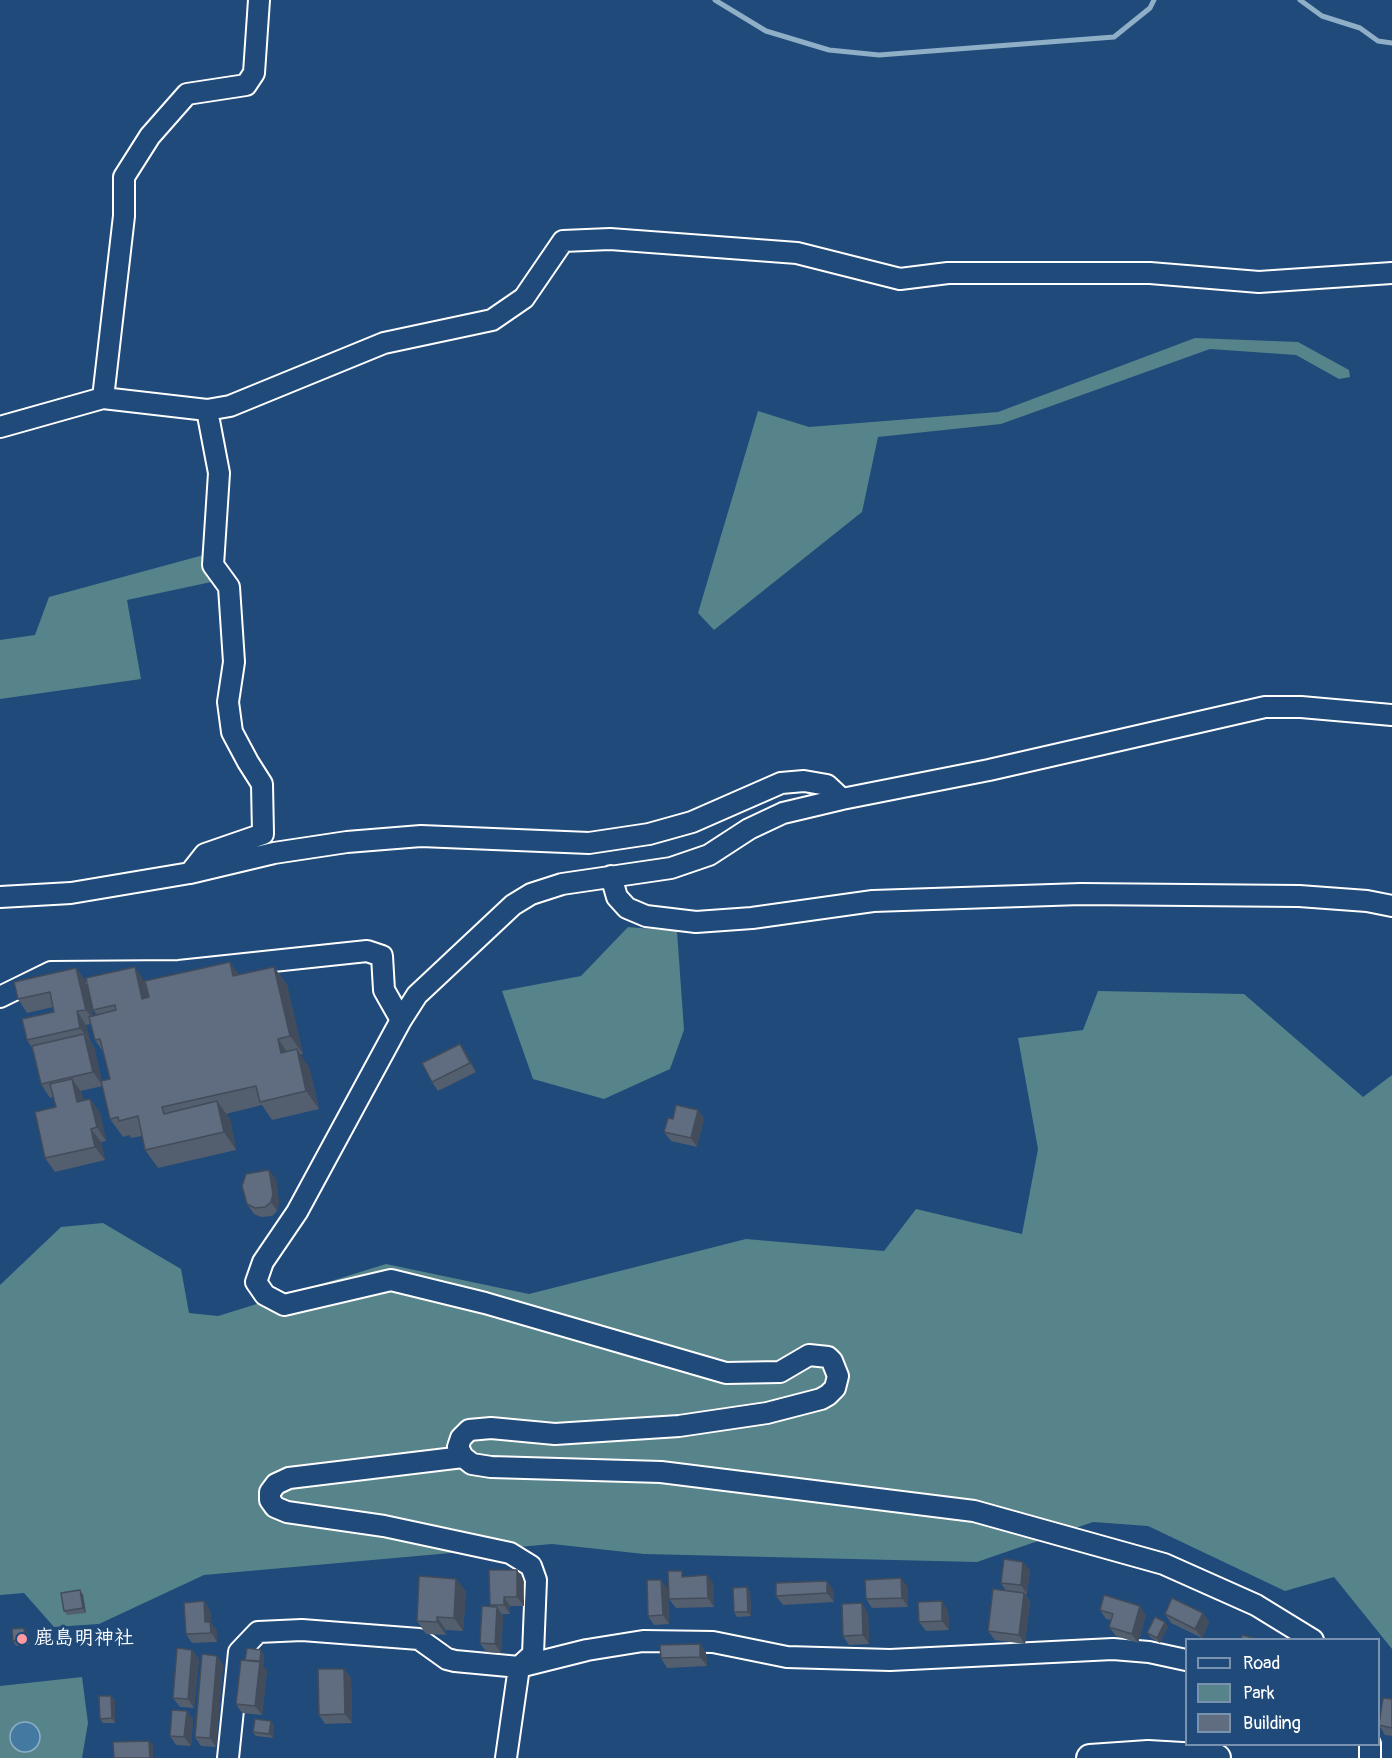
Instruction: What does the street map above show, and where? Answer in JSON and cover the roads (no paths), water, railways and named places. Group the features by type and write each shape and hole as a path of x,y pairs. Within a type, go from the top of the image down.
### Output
{"main road":[{"path":"1090,1758 1148,1754 1217,1758"}],"street":[{"path":"103,398 124,216 124,177 150,136 187,94 246,85 254,73 258,0"},
{"path":"0,427 103,398 207,410 230,406 384,343 492,320 524,298 563,241 610,238 797,254 900,279 948,273 1150,273 1259,282 1392,273"},
{"path":"190,873 205,854 263,834 262,783 237,742 230,722 228,702 234,662 229,587 213,565 219,473 207,410"},
{"path":"1310,1638 1256,1605 1164,1564 974,1511 661,1472 491,1467 472,1464 463,1457 459,1448 461,1438 469,1430 491,1428 555,1434 679,1426 767,1413 821,1399 835,1388 838,1376 828,1357 809,1355 780,1372 726,1373 485,1303 391,1280 284,1305 265,1295 256,1282 263,1262 297,1212 401,1020 417,995 513,905 531,894 562,884 671,868 709,855 749,829 783,813 989,770 1265,707 1301,707 1392,715"},
{"path":"0,897 71,893 190,873 274,853 358,841 421,836 588,843 650,834 692,822 781,783 804,781 827,785 843,799"},
{"path":"611,876 617,897 627,908 646,916 696,922 752,918 873,901 1081,894 1299,896 1367,901 1392,906"},
{"path":"0,997 51,972 179,971 367,951 382,956 384,990 401,1020"},
{"path":"463,1457 289,1479 276,1484 270,1492 270,1500 275,1507 287,1512 384,1526 510,1553 531,1566 536,1580 533,1654 519,1667 506,1758"},
{"path":"228,1758 240,1652 258,1632 302,1630 419,1639 447,1659 519,1667 586,1650 643,1641 713,1642 786,1657 890,1660 1113,1649 1149,1652 1185,1660"}],"water":[{"path":"25,1722 36,1726 40,1737 36,1748 25,1752 14,1748 10,1737 14,1726"}],"waterway":[{"path":"715,0 766,31 829,50 879,55 1114,37 1150,8 1154,0"},
{"path":"1300,0 1322,16 1360,28 1378,41 1392,43"}],"place":[{"name":"鹿島明神社","path":"22,1639"}]}
